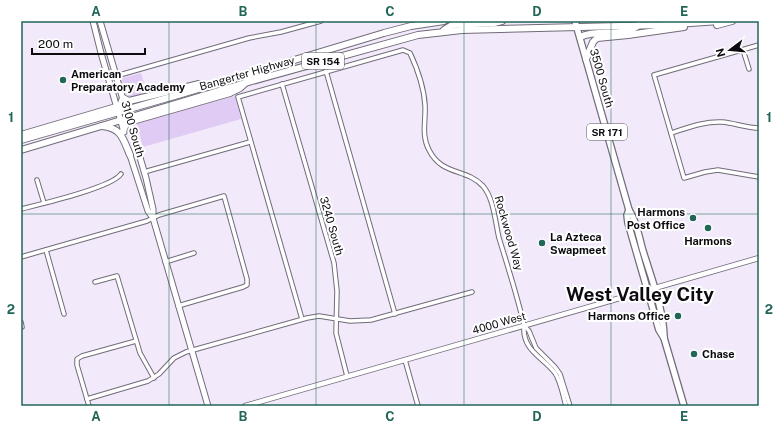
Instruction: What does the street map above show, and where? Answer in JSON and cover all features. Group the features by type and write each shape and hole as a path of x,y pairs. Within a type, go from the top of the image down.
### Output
{"highway":[{"name":"Bangerter Highway","path":"21,140 117,110 126,110 407,27 444,21"},
{"path":"441,32 452,25 494,23 502,21"},
{"name":"Bangerter Highway","path":"21,150 98,126 129,119 245,83 395,41 441,32 576,24 696,23 720,21"},
{"path":"586,59 593,42 599,38 677,28 709,26 732,21"},
{"path":"580,37 596,33 632,30 642,23"},
{"path":"245,83 253,76 304,61 310,55"},
{"path":"21,135 117,110 123,98 129,101 199,84 207,86"},
{"path":"123,131 129,119"},
{"path":"98,126 111,128 120,133 130,155"}],"main road":[{"name":"3100 South","path":"93,21 130,155 148,211 153,218"},
{"name":"3100 South","path":"100,21 144,172 153,209 153,218 165,262 208,406"},
{"name":"3500 South","path":"576,24 629,210 628,223 664,328 664,338 684,406"}],"street":[{"path":"116,76 249,38 277,33 321,21"},
{"path":"759,45 654,75 684,178 718,170 759,177"},
{"name":"Rockwood Way","path":"326,71 403,50 410,53 423,94 426,145 431,154 440,164 448,169 465,174 474,179 487,192 524,325"},
{"path":"743,50 749,69"},
{"path":"302,319 238,97 326,71 396,314"},
{"name":"3240 South","path":"282,84 334,263 337,291 337,341 347,376"},
{"path":"671,133 714,122 727,123 749,128 759,128"},
{"path":"144,172 250,142"},
{"path":"21,210 106,184 117,179 121,174"},
{"path":"37,180 44,203"},
{"path":"21,257 224,196 247,278 247,285 243,288 178,306"},
{"path":"46,250 64,314"},
{"path":"165,262 194,253"},
{"name":"4000 West","path":"245,406 759,258"},
{"path":"95,282 117,276 140,353 154,378"},
{"path":"87,399 141,384 154,378 174,358 191,351 302,319 319,316 350,321 366,321 472,292"},
{"path":"21,322 22,327"},
{"path":"524,325 524,332 529,346 556,375 566,406"},
{"path":"524,325 529,331 536,348 560,374 570,406"},
{"path":"89,406 77,365 77,359 82,356 136,341"},
{"path":"405,360 418,406"}],"shaded area":[{"path":"141,73 147,93 131,98 124,92 121,81 122,78"},
{"path":"235,96 241,119 143,147 137,124 139,122"}],"place":[{"name":"American Preparatory Academy","path":"63,80"},
{"name":"Harmons Post Office","path":"693,218"},
{"name":"Harmons","path":"708,228"},
{"name":"La Azteca Swapmeet","path":"542,243"},
{"name":"Harmons Office","path":"678,316"},
{"name":"Chase","path":"694,354"}],"district":[{"name":"West Valley City","path":"640,294"}]}
